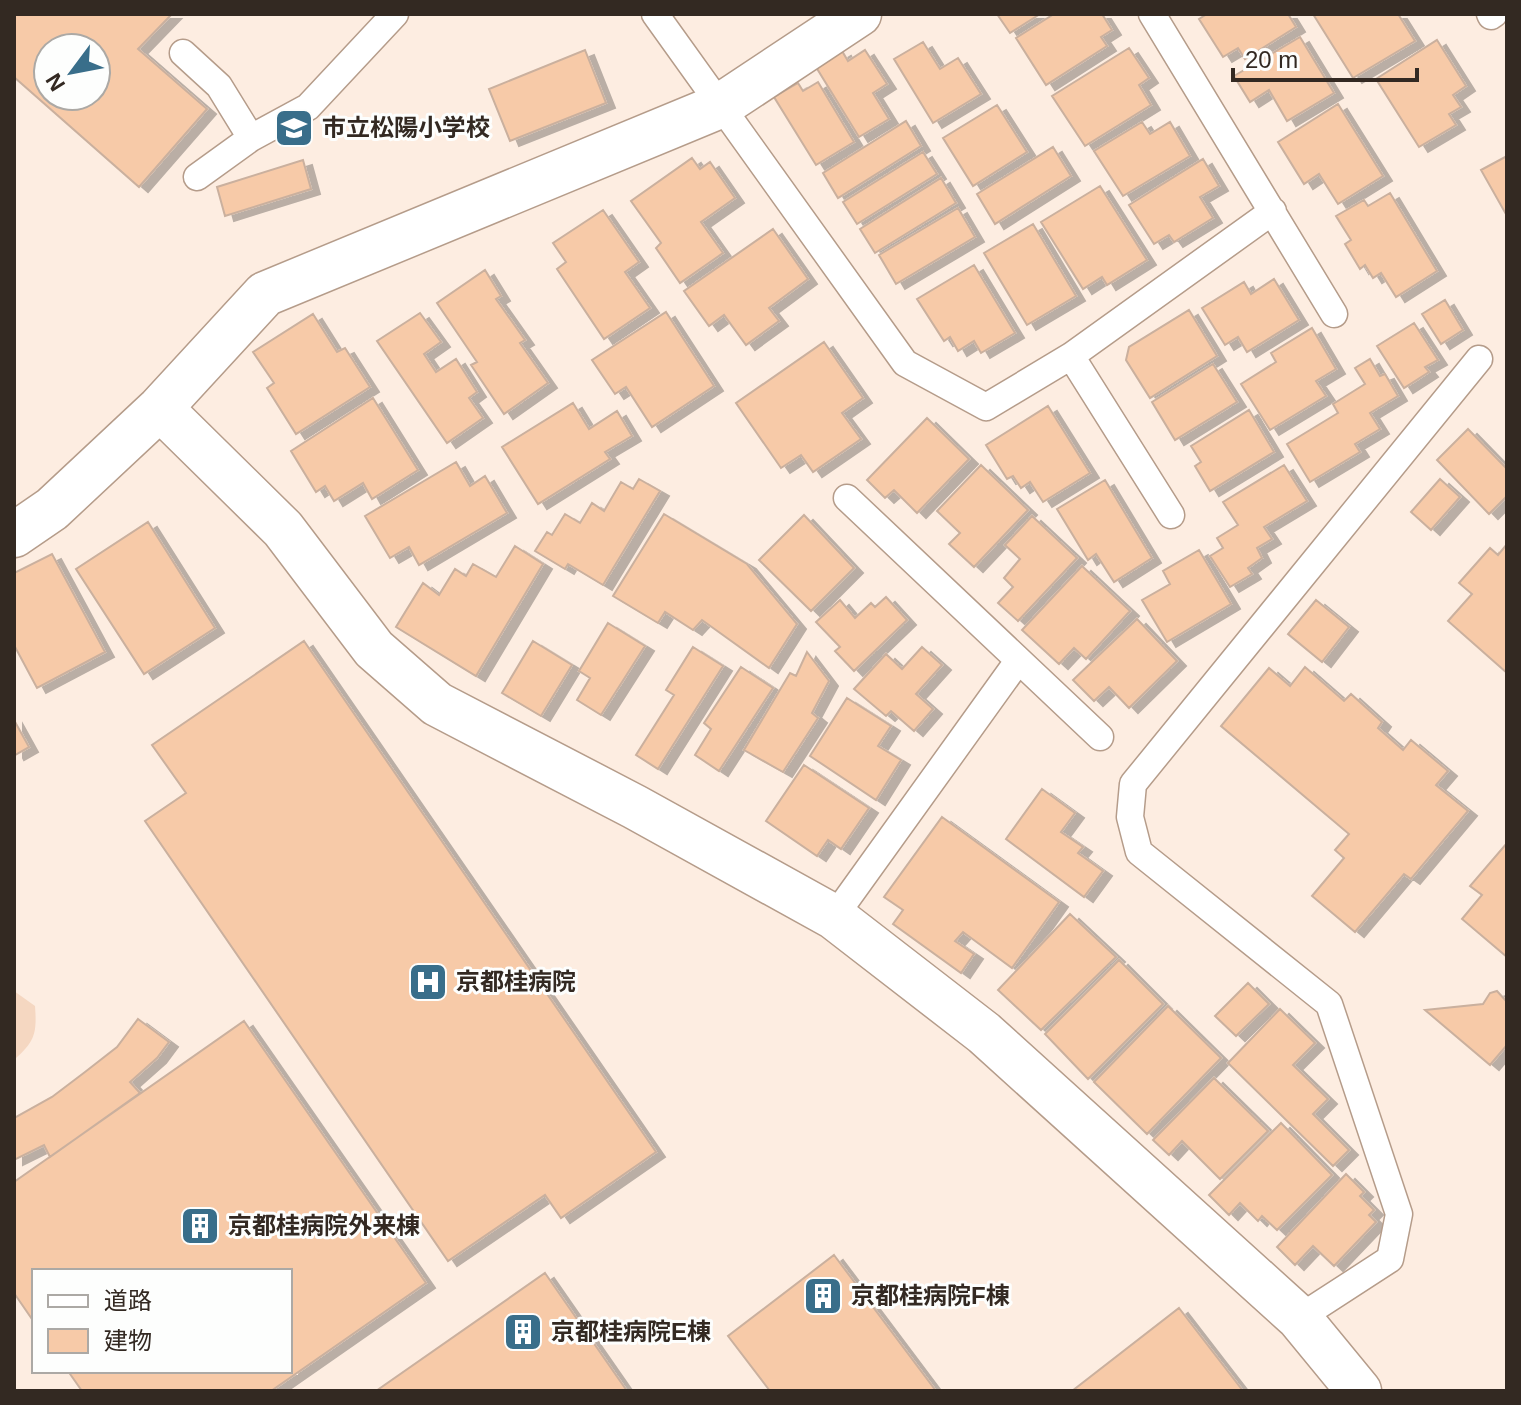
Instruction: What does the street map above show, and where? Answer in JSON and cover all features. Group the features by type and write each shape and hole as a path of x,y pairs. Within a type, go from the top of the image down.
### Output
{"street":[{"path":"14,535 52,509 160,408 265,294 720,106 859,14"},
{"path":"160,408 283,529 374,649 437,704 635,807 834,917 984,1033 1299,1318 1359,1391"}],"lane":[{"path":"197,177 251,138 308,107 395,14"},
{"path":"655,14 905,363 986,407 1071,356 1273,211"},
{"path":"1152,14 1334,314"},
{"path":"183,53 219,86 251,138"},
{"path":"1071,356 1171,515"},
{"path":"1299,1318 1390,1259 1399,1214 1329,1004 1139,852 1130,817 1133,784 1479,359"},
{"path":"847,498 1100,737"},
{"path":"834,917 1018,661"}],"shaded area":[{"path":"14,991 35,1006 36,1016 33,1036 14,1060"}],"building":[{"path":"14,14 172,14 138,49 207,109 139,187 54,112 112,112 112,32 32,32 32,93 14,77"},
{"path":"997,14 1040,14 1010,33"},
{"path":"1054,14 1102,14 1112,30 1101,37 1107,46 1046,85 1016,38"},
{"path":"1207,14 1288,14 1296,27 1245,59 1238,48 1223,57 1199,19"},
{"path":"1313,14 1398,14 1415,41 1353,78"},
{"path":"1300,37 1334,93 1287,121 1269,90 1250,102 1234,76"},
{"path":"1437,40 1466,86 1453,95 1461,107 1449,114 1456,125 1419,147 1376,79"},
{"path":"923,42 940,69 958,58 981,94 933,123 894,59"},
{"path":"1129,48 1149,78 1139,85 1151,105 1085,146 1052,96"},
{"path":"585,50 606,103 510,141 489,89"},
{"path":"865,50 887,84 873,93 889,119 859,137 816,67 842,51 848,61"},
{"path":"818,82 854,142 816,165 774,97 798,83 803,91"},
{"path":"1338,104 1383,176 1338,204 1319,174 1304,184 1278,142"},
{"path":"997,105 1027,152 973,186 943,138"},
{"path":"906,121 921,146 838,198 823,173"},
{"path":"1142,122 1150,134 1170,122 1190,156 1123,196 1094,151"},
{"path":"1053,147 1071,176 995,224 977,194"},
{"path":"923,152 937,174 857,224 843,202"},
{"path":"1507,156 1507,216 1481,170"},
{"path":"692,158 700,169 710,162 735,198 701,222 723,253 680,283 656,248 661,243 631,201"},
{"path":"1203,159 1219,186 1200,197 1213,218 1174,242 1169,235 1154,244 1129,205"},
{"path":"303,160 311,189 225,216 217,187"},
{"path":"941,178 956,203 875,253 860,229"},
{"path":"1100,186 1147,260 1107,285 1102,277 1083,289 1041,222"},
{"path":"1390,193 1437,271 1396,297 1381,273 1373,278 1365,265 1360,269 1345,244 1351,240 1336,216 1364,200 1368,206"},
{"path":"958,208 975,237 896,284 879,255"},
{"path":"603,210 639,262 625,272 650,308 604,339 557,269 566,262 553,243"},
{"path":"1033,224 1076,296 1027,325 984,253"},
{"path":"773,229 808,279 769,308 779,321 746,345 724,315 709,326 684,291"},
{"path":"974,265 1015,333 981,353 974,341 958,351 950,337 944,341 917,299"},
{"path":"485,270 501,296 496,299 525,340 520,343 548,383 504,414 471,365 477,362 437,303"},
{"path":"1274,279 1299,320 1247,352 1238,337 1225,345 1202,308 1244,282 1251,294"},
{"path":"1445,300 1463,330 1441,344 1422,314"},
{"path":"1189,310 1217,356 1150,398 1126,360 1129,347"},
{"path":"666,312 714,386 652,427 626,387 615,394 592,360"},
{"path":"420,313 441,342 424,354 436,372 456,359 477,392 469,398 483,418 447,443 377,341"},
{"path":"313,314 337,352 345,348 370,387 296,434 267,388 274,383 253,352"},
{"path":"1414,323 1438,360 1425,367 1429,372 1404,388 1377,346"},
{"path":"1312,328 1336,369 1316,381 1326,396 1270,430 1241,384 1276,362 1271,353"},
{"path":"824,342 863,398 842,413 861,439 813,472 801,455 781,468 736,403"},
{"path":"1370,359 1380,376 1385,374 1398,396 1370,413 1380,429 1355,444 1360,452 1310,482 1287,444 1338,413 1333,404 1365,384 1355,368"},
{"path":"1213,364 1237,402 1175,440 1152,402"},
{"path":"373,398 418,470 372,499 363,483 334,501 325,486 316,492 291,451"},
{"path":"573,403 589,429 617,411 632,436 605,452 610,459 538,504 502,447"},
{"path":"1048,406 1090,473 1043,502 1030,482 1021,488 1013,476 1007,479 986,445"},
{"path":"1249,410 1274,452 1210,491 1195,466 1201,462 1191,446"},
{"path":"927,418 969,459 917,513 894,490 885,498 867,480"},
{"path":"1468,429 1507,469 1507,496 1489,514 1437,460"},
{"path":"456,462 470,486 485,476 507,513 419,565 409,547 390,558 365,516"},
{"path":"981,465 1028,510 974,567 949,544 960,533 937,511"},
{"path":"1284,465 1307,501 1264,527 1272,539 1257,548 1262,558 1248,568 1252,574 1230,587 1210,556 1223,548 1217,538 1238,525 1223,502"},
{"path":"639,479 660,491 603,585 568,564 565,569 535,551 547,532 552,535 565,514 580,523 592,503 604,511 621,482 633,489"},
{"path":"1440,479 1460,497 1431,530 1411,512"},
{"path":"1105,480 1152,558 1114,582 1096,554 1088,560 1057,509"},
{"path":"664,514 747,564 797,624 769,668 702,620 693,630 665,612 658,623 613,596"},
{"path":"804,515 854,568 811,611 759,560"},
{"path":"1032,516 1077,558 1018,621 998,603 1013,587 1004,578 1020,559 1005,545"},
{"path":"148,522 215,628 144,674 76,569"},
{"path":"1507,544 1507,673 1448,621 1472,594 1459,583 1490,548 1498,555"},
{"path":"515,546 543,564 476,676 396,627 423,583 439,595 455,569 466,576 473,564 496,577"},
{"path":"1199,550 1231,604 1167,642 1142,600 1170,584 1163,571"},
{"path":"52,554 105,652 37,688 14,645 14,573"},
{"path":"1082,566 1130,611 1086,659 1074,648 1059,664 1022,630"},
{"path":"886,597 907,620 854,671 835,651 840,647 816,622 840,600 855,618 871,603 875,607"},
{"path":"1316,600 1349,627 1322,662 1288,634"},
{"path":"1137,619 1177,661 1129,708 1109,687 1094,701 1073,680"},
{"path":"608,623 645,646 601,715 577,700 590,678 579,671"},
{"path":"304,641 656,1152 561,1218 545,1195 448,1261 145,821 186,793 152,745"},
{"path":"533,641 572,665 541,716 502,693"},
{"path":"693,647 723,666 658,769 636,755 674,695 666,690"},
{"path":"922,647 942,665 916,694 933,709 914,731 891,711 886,716 854,689 886,654 902,669"},
{"path":"807,652 829,681 812,713 818,718 783,772 744,750 790,673 796,676"},
{"path":"741,667 773,688 719,771 695,755 711,729 704,723"},
{"path":"1305,667 1344,701 1351,694 1382,722 1378,728 1403,750 1411,740 1448,771 1436,785 1468,811 1411,879 1404,874 1355,932 1312,896 1344,858 1335,850 1349,834 1221,726 1269,668 1290,686"},
{"path":"847,698 891,726 878,746 901,760 876,800 810,756"},
{"path":"14,720 29,747 15,755 14,753"},
{"path":"804,765 869,808 841,849 828,840 817,856 766,821"},
{"path":"1042,789 1075,813 1061,832 1083,847 1078,853 1103,871 1084,897 1006,839"},
{"path":"942,817 1059,902 1012,968 963,932 955,941 974,954 961,973 893,924 903,910 884,897"},
{"path":"1507,843 1507,957 1462,919 1482,895 1470,886"},
{"path":"1070,914 1116,957 1041,1030 998,990"},
{"path":"1119,960 1163,1004 1088,1079 1045,1034"},
{"path":"1248,983 1269,1004 1236,1036 1215,1016"},
{"path":"1497,991 1507,1002 1507,1045 1490,1065 1425,1010 1483,1004 1490,993"},
{"path":"1168,1006 1221,1058 1147,1134 1094,1082"},
{"path":"1280,1009 1315,1043 1293,1065 1328,1099 1313,1114 1349,1150 1333,1166 1228,1063"},
{"path":"138,1019 169,1042 157,1058 130,1082 140,1093 50,1157 44,1145 14,1160 14,1118 52,1097 117,1047"},
{"name":"京都桂病院外来棟","path":"244,1021 426,1283 271,1391 82,1391 69,1373 292,1373 292,1269 32,1269 32,1319 14,1293 14,1182"},
{"path":"1214,1078 1268,1131 1220,1179 1182,1141 1169,1155 1153,1140"},
{"path":"1281,1123 1332,1175 1277,1230 1262,1216 1258,1221 1240,1203 1229,1215 1209,1195"},
{"path":"1346,1174 1364,1192 1360,1196 1374,1210 1369,1215 1376,1222 1334,1266 1313,1246 1295,1265 1277,1247"},
{"name":"京都桂病院F棟","path":"834,1255 936,1391 770,1391 728,1336"},
{"name":"京都桂病院E棟","path":"545,1273 627,1391 376,1391"},
{"path":"1179,1308 1243,1391 1072,1391"}],"place":[{"name":"市立松陽小学校","path":"294,128"},
{"name":"京都桂病院","path":"428,982"},
{"name":"京都桂病院外来棟","path":"200,1226"},
{"name":"京都桂病院F棟","path":"823,1296"},
{"name":"京都桂病院E棟","path":"523,1332"}]}
